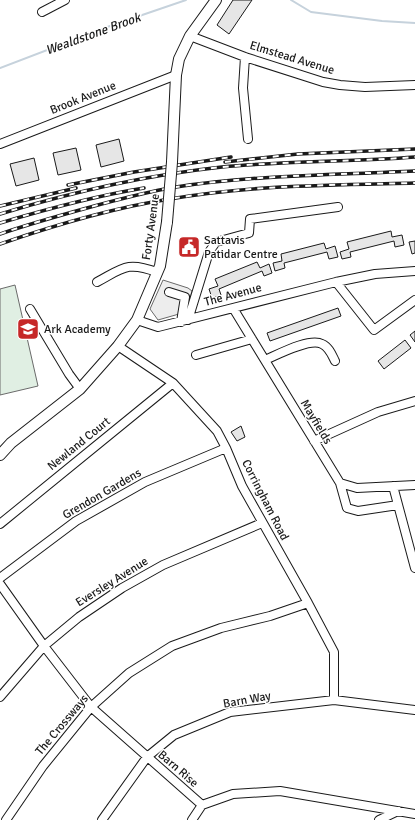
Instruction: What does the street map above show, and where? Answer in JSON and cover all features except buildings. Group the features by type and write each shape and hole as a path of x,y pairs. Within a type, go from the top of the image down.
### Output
{"main road":[{"name":"Forty Avenue","path":"0,455 12,443 80,389 118,346 137,320 160,266 167,222 172,162 176,75 180,53 190,36 216,0"}],"street":[{"path":"42,12 65,0"},
{"name":"Elmstead Avenue","path":"190,36 245,57 323,82 340,85 375,87 415,85"},
{"path":"245,57 243,88 248,139"},
{"name":"Brook Avenue","path":"0,144 176,75"},
{"path":"184,321 209,252 216,242 249,233 250,219 338,207"},
{"path":"97,282 127,266 136,266 157,272"},
{"name":"The Avenue","path":"137,320 158,327 336,282 375,274 415,271"},
{"path":"336,282 374,330 415,300"},
{"path":"169,292 185,297 184,321"},
{"name":"Mayfields","path":"233,308 340,483 347,508 358,511 398,505"},
{"path":"30,309 69,374 80,389"},
{"path":"196,355 252,339"},
{"path":"265,360 300,346 316,342 322,343 327,347 335,361"},
{"name":"Corringham Road","path":"118,346 173,383 217,431 242,486 334,652 334,700"},
{"name":"Newland Court","path":"0,524 173,383"},
{"path":"314,441 378,412 415,401"},
{"name":"Grendon Gardens","path":"0,578 76,521 145,482 226,448"},
{"path":"340,483 357,488 415,485"},
{"path":"393,486 415,568"},
{"name":"Eversley Avenue","path":"0,697 44,646 79,617 122,588 163,565 262,523"},
{"name":"Barn Rise","path":"0,584 44,646 91,707 202,805"},
{"name":"The Crossways","path":"5,820 43,766 91,707 129,673 172,646 221,628 270,616 308,603"},
{"name":"Barn Way","path":"102,820 147,757 174,734 230,712 334,700 415,710"},
{"path":"192,820 202,805 233,794 280,791 415,814"},
{"path":"379,820 398,811"},
{"path":"0,816 5,820"}],"green space":[{"path":"15,285 38,386 0,395 0,289"}],"shaded area":[{"path":"163,280 188,288 192,291 186,312 158,320 150,309"}],"waterway":[{"name":"Wealdstone Brook","path":"0,68 110,26 186,0"},
{"name":"Wealdstone Brook","path":"291,0 311,12 382,21 415,23"}],"railway":[{"path":"225,162 298,154 415,149"},
{"path":"68,185 134,172 231,157"},
{"path":"0,214 55,198 110,185 194,170 246,165 415,157"},
{"path":"0,234 109,202 176,187 235,180 415,171"},
{"path":"0,244 105,212 200,194 292,186 415,183"},
{"path":"0,206 76,188"},
{"path":"0,223 71,203 144,188"}],"place":[{"name":"Sattavis Patidar Centre","path":"189,247"},
{"name":"Ark Academy","path":"28,329"}]}
